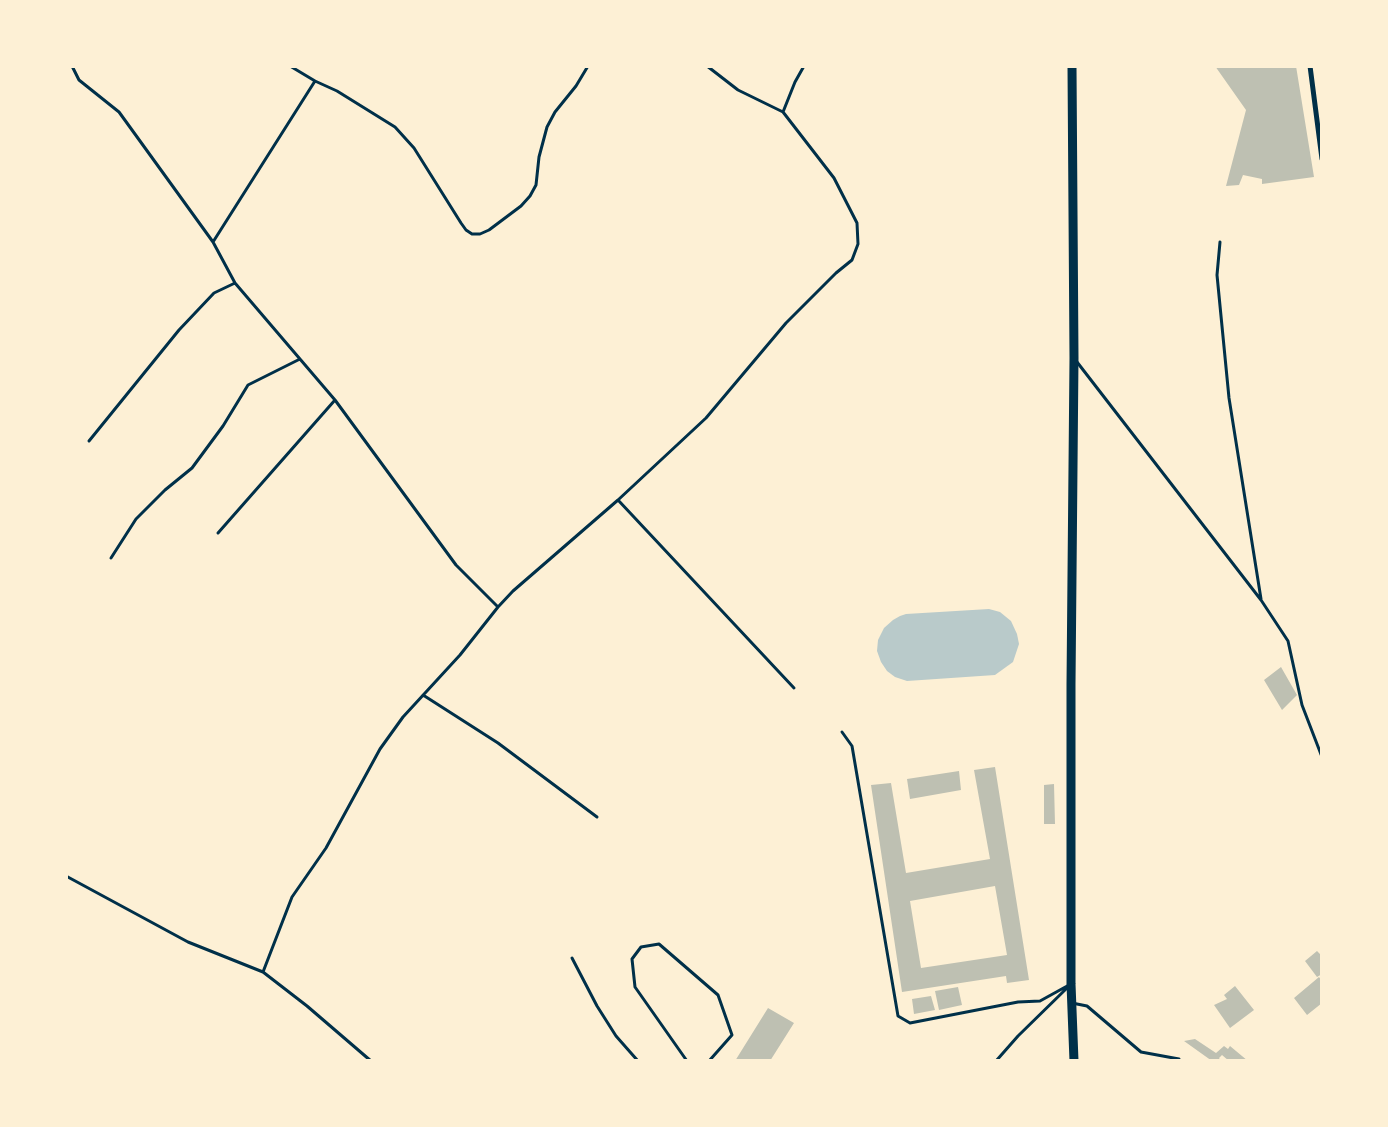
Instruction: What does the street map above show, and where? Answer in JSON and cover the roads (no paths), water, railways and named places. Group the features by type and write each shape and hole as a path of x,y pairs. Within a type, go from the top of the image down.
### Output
{"street":[{"path":"1072,66 1074,358 1071,984 1074,1061"},
{"path":"1310,66 1322,159"}],"lane":[{"path":"72,66 79,80 119,112 213,242 236,282 335,400 456,565 498,607"},
{"path":"290,66 315,81 337,91 395,127 414,148 466,230 472,234 480,234 512,214 530,196 536,184 539,157 547,126 588,66"},
{"path":"264,972 292,897 326,848 380,749 403,718 460,655 513,591 618,500 706,418 786,322 852,260 858,244 857,223 834,178 783,112 738,90 707,66"},
{"path":"783,112 795,82 804,66"},
{"path":"213,242 315,81"},
{"path":"1220,242 1217,275 1229,398 1261,600"},
{"path":"89,441 179,330 214,293 236,282"},
{"path":"111,558 136,519 165,490 192,468 223,426 248,385 300,358"},
{"path":"1074,358 1261,600 1288,642 1302,705 1322,757"},
{"path":"218,533 335,400"},
{"path":"618,500 794,688"},
{"path":"423,695 498,743 598,817"},
{"path":"842,732 852,746 898,1016 910,1023 1018,1002 1040,1001 1071,984"},
{"path":"66,876 188,942 264,972 371,1061"},
{"path":"686,1061 635,987 632,959 641,947 659,944 718,995 732,1035 709,1061"},
{"path":"572,958 596,1006 616,1036 638,1061"},
{"path":"996,1061 1071,984"},
{"path":"1072,1003 1087,1006 1141,1052 1179,1059"}]}
